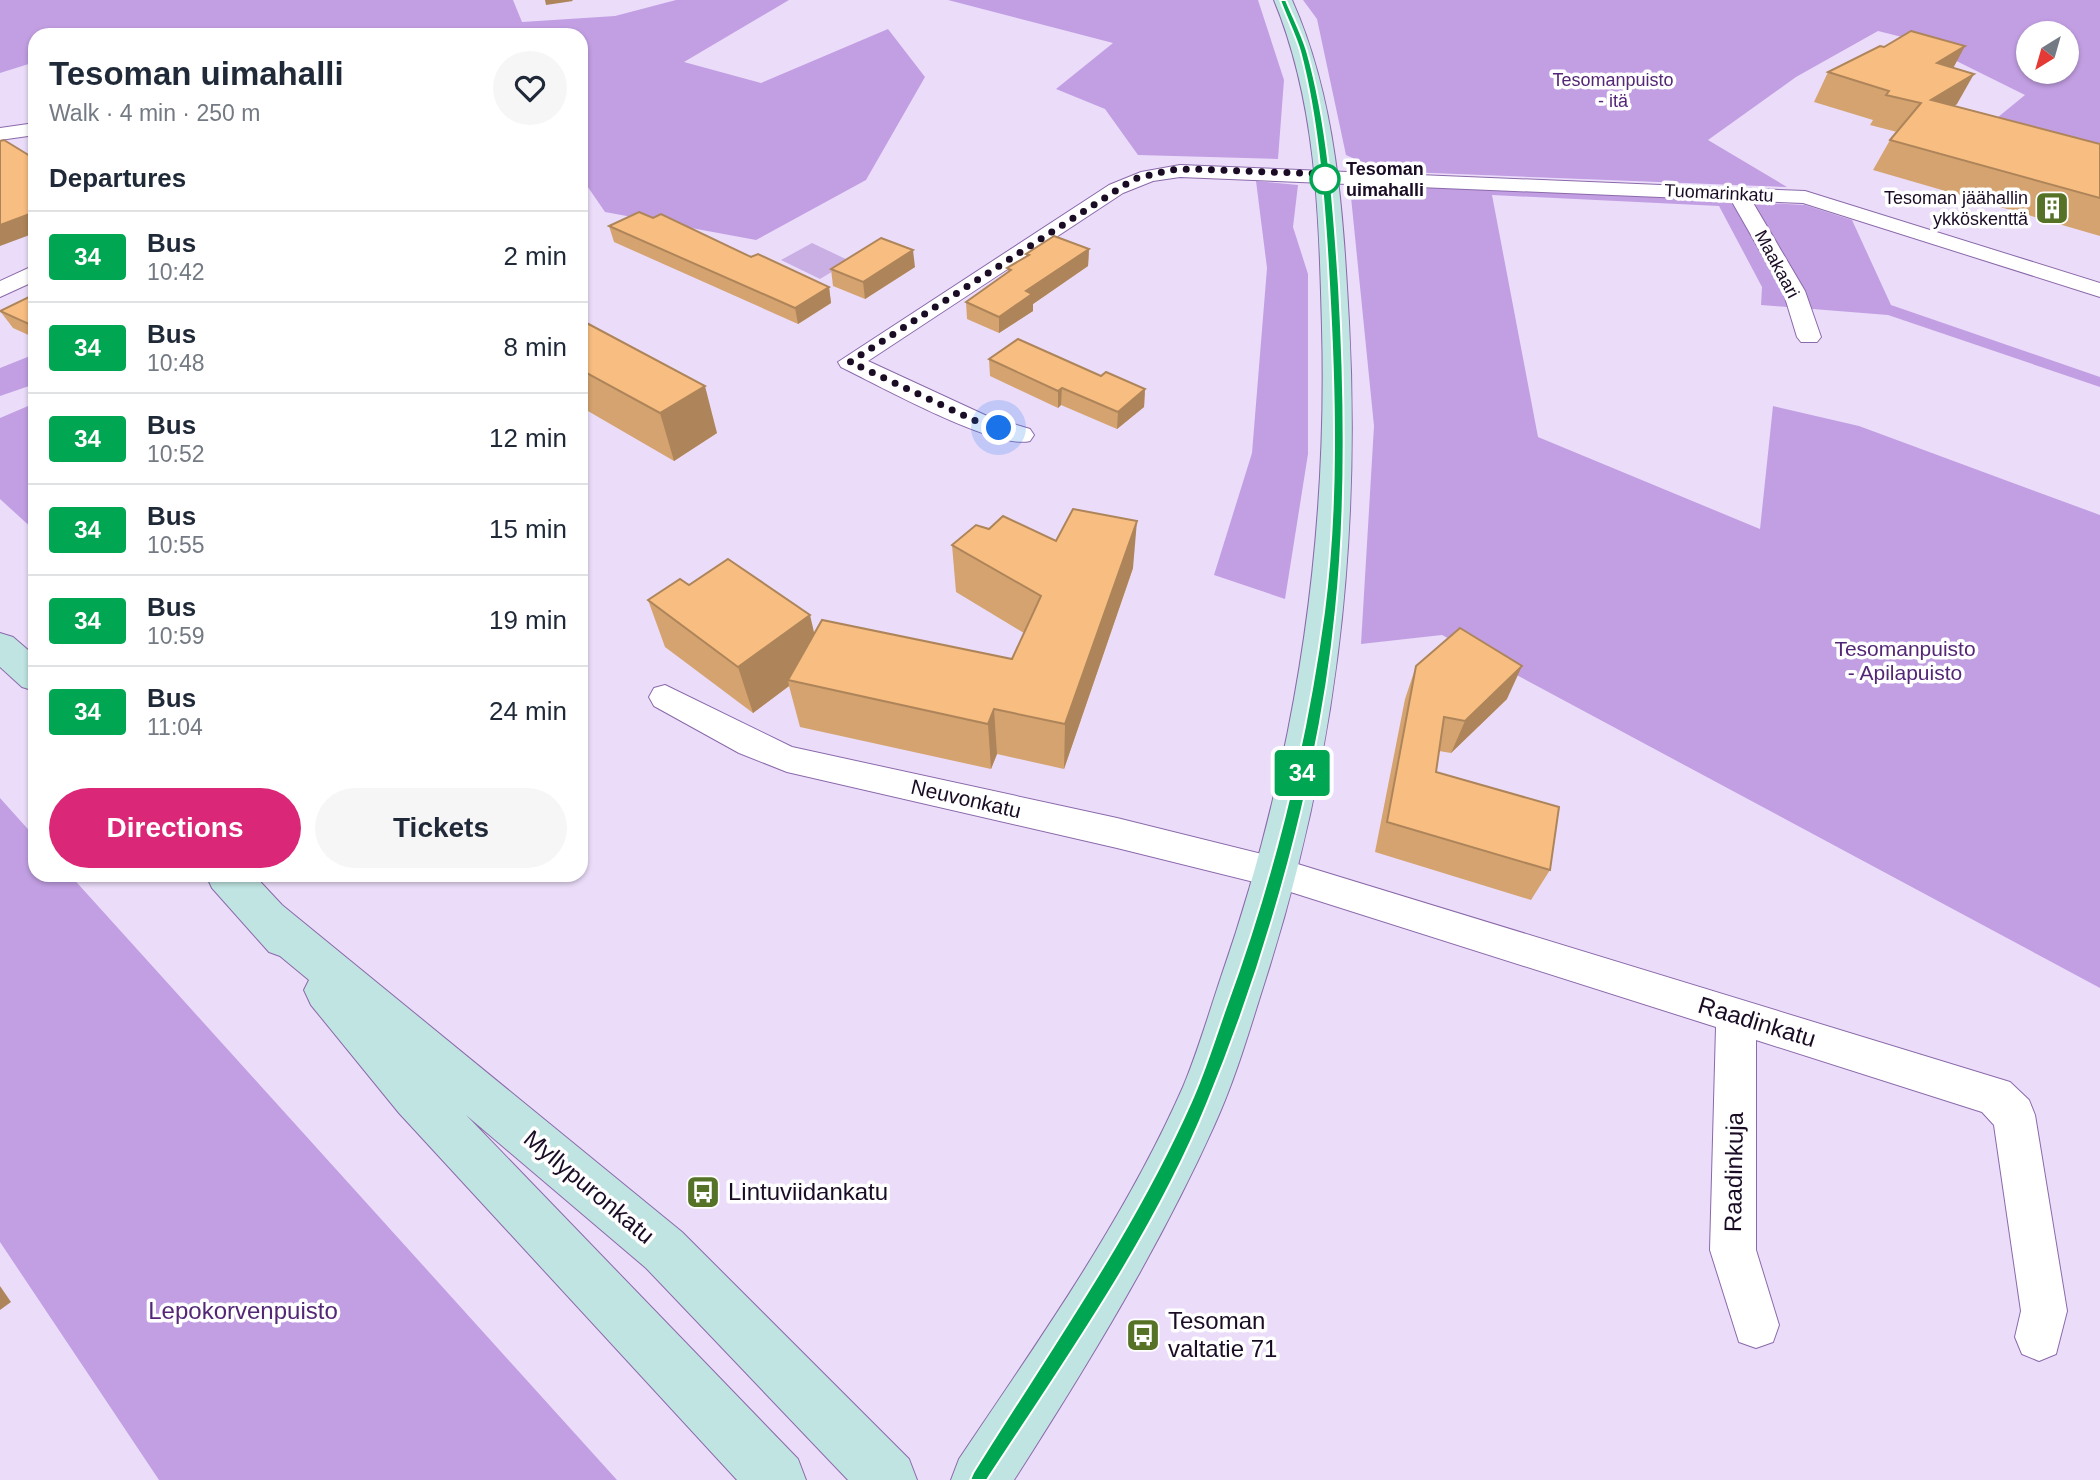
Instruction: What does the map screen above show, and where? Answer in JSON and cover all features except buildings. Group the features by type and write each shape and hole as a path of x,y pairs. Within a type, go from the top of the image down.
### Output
{"main road":[{"path":"980,1480 1091,1305 1152,1200 1199,1103 1251,959 1278,873 1316,699 1330,612 1336,540 1339,375 1324,174 1303,50 1283,0"},
{"path":"0,646 28,671"},
{"name":"Myllypuronkatu","path":"234,882 268,919 416,1097 777,1480"},
{"name":"Myllypuronkatu","path":"268,919 664,1250 888,1480"}],"street":[{"path":"0,134 28,130"},
{"name":"Tuomarinkatu","path":"1021,435 978,422 850,362 1134,179 1170,170 1324,174 1804,197 2100,290"},
{"name":"Maakaari","path":"1738,194 1794,291 1809,337"},
{"path":"0,290 28,276"},
{"name":"Neuvonkatu","path":"665,697 751,744 787,759 1118,833 1278,873"},
{"name":"Raadinkatu","path":"1278,873 1995,1096 2014,1115 2044,1311 2039,1337"},
{"name":"Raadinkuja","path":"1736,1016 1733,1250 1756,1325"}],"shaded area":[{"path":"812,243 850,261 820,279 781,260"}],"green space":[{"path":"0,0 513,0 522,22 615,16 676,0 789,0 684,62 761,83 888,29 925,77 866,180 756,240 605,212 588,187 588,28 28,28 28,64 0,73"},
{"path":"948,0 1258,0 1284,80 1278,159 1138,155 1105,109 1056,89 1113,43"},
{"name":"Tesomanpuisto - itä","path":"1303,0 2100,0 2100,174 1970,140 2025,95 1914,40 1878,31 1796,77 1708,140 1787,187 1381,171 1346,155 1317,19"},
{"path":"1256,181 1298,185 1293,227 1308,274 1308,454 1285,599 1214,575 1252,453 1267,268"},
{"name":"Tesomanpuisto - Apilapuisto","path":"1383,183 1805,205 1852,220 1891,305 2100,377 2100,387 1888,315 1761,305 1762,287 1719,206 1492,195 1538,437 1760,529 1773,406 1859,426 2100,515 2100,988 1442,635 1361,644 1374,426 1350,187"},
{"path":"28,357 28,386 0,396 0,368"},
{"path":"28,406 28,525 0,499 0,418"},
{"name":"Lepokorvenpuisto","path":"0,798 28,829 28,882 76,882 617,1480 159,1480 0,1242"}],"bus line":[{"name":"34","path":"980,1480 1091,1305 1146,1212 1199,1103 1251,959 1278,873 1305,760 1330,612 1337,519 1339,375 1328,197 1315,106 1303,50 1283,0"}],"place":[{"name":"Tesoman uimahalli","path":"1325,179"},
{"name":"Tesoman jäähallin ykköskenttä","path":"2052,208"},
{"name":"Lintuviidankatu","path":"703,1192"},
{"name":"Tesoman valtatie 71","path":"1143,1335"}],"route":[{"path":"999,428 978,422 850,362 1134,179 1170,170 1190,169 1324,174 1325,179"}]}
